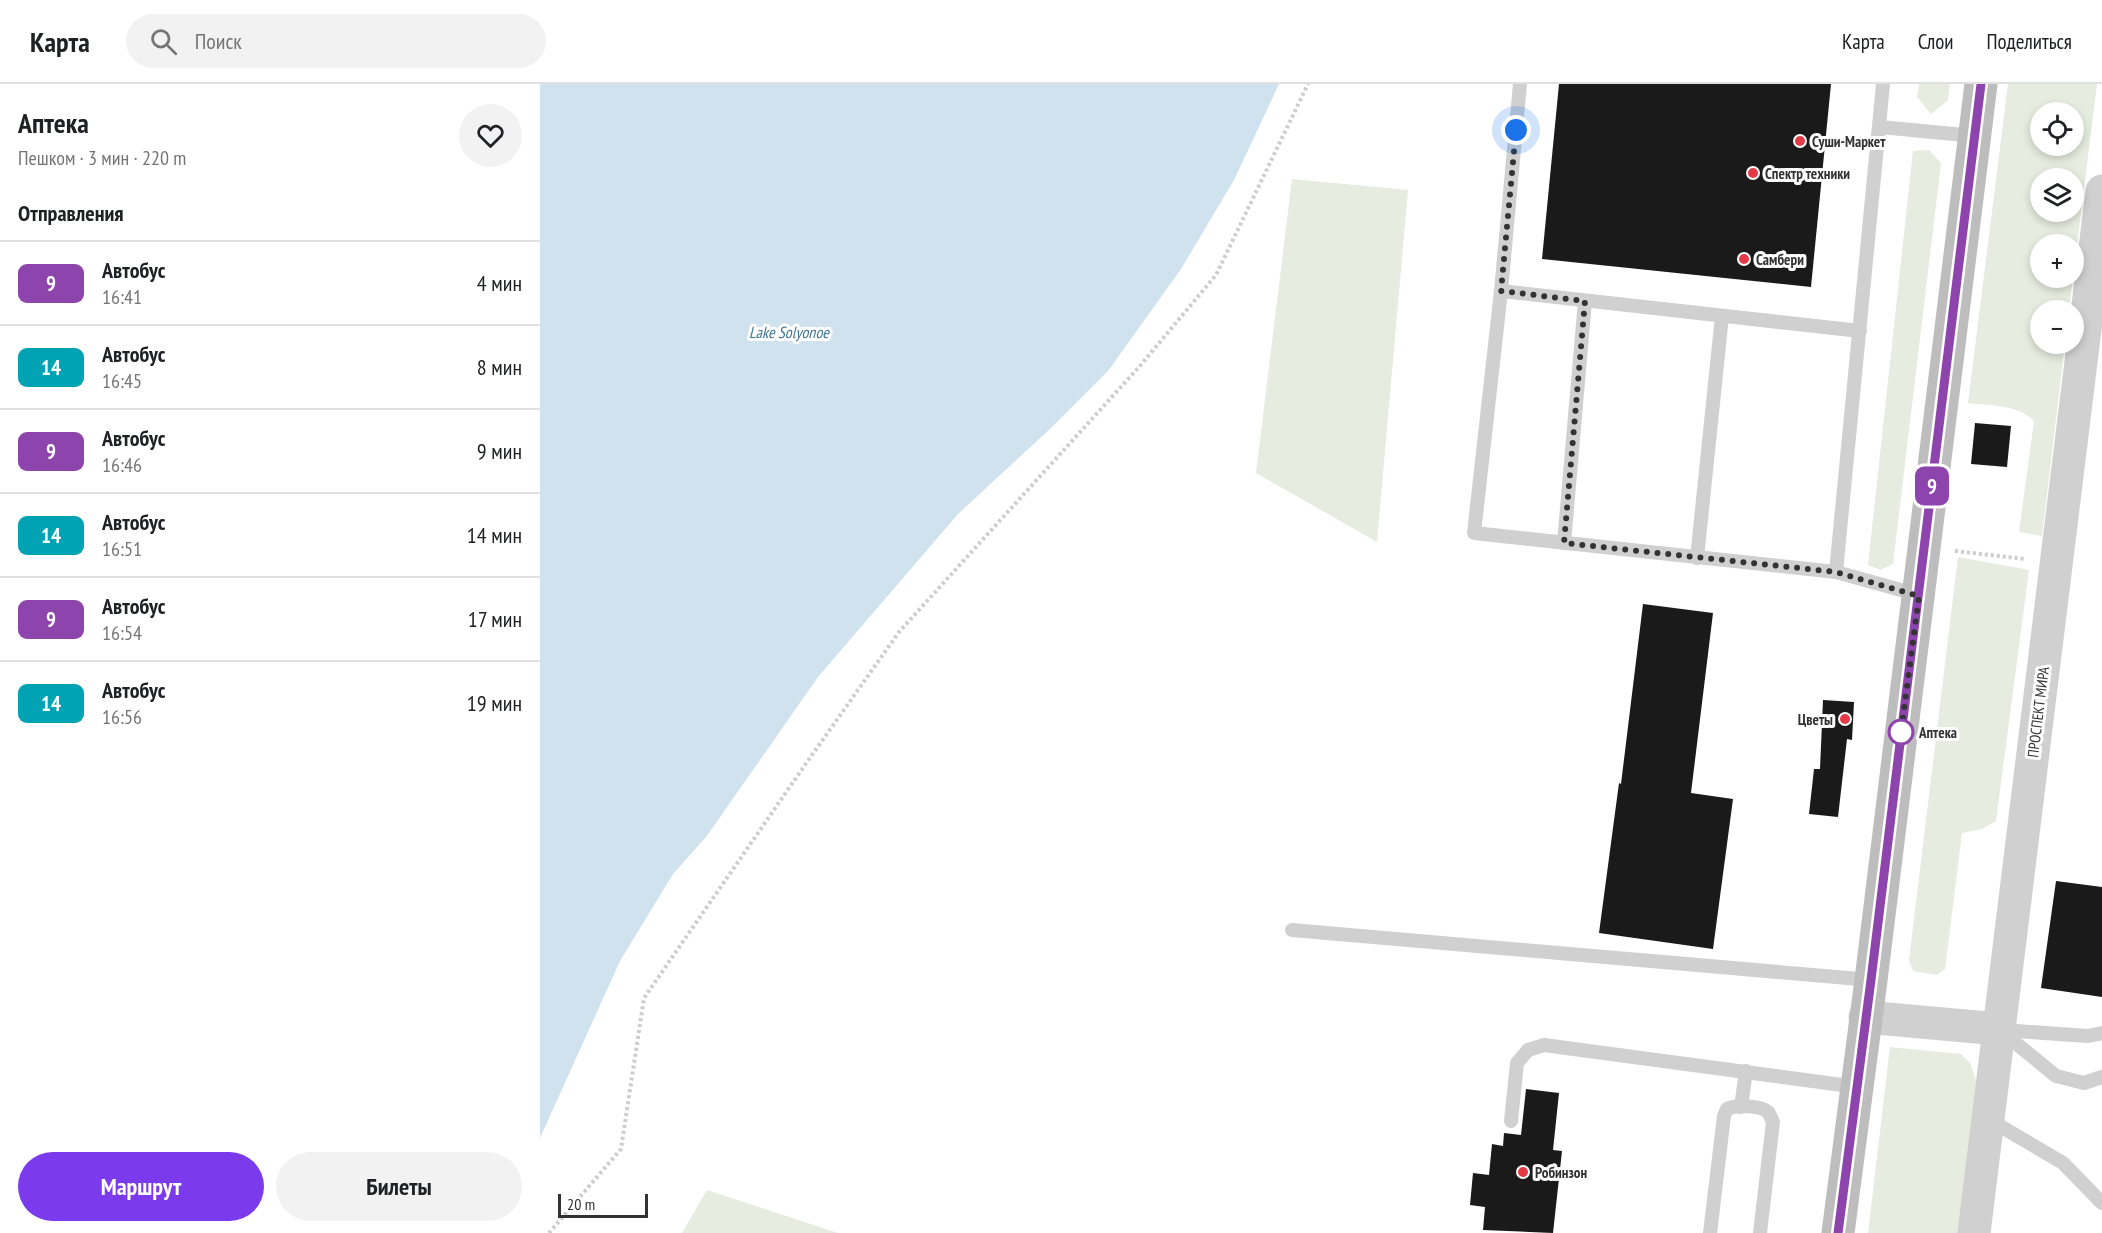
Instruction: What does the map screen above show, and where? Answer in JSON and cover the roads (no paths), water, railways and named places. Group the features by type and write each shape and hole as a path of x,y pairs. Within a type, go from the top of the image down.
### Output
{"main road":[{"path":"1838,1233 1981,84"}],"street":[{"name":"ПРОСПЕКТ МИРА","path":"1974,1233 2102,191"},
{"path":"1865,1017 1999,1029"}],"lane":[{"path":"1520,84 1501,291 1474,533 1836,572 1919,596"},
{"path":"1836,572 1883,84"},
{"path":"1880,127 1975,136"},
{"path":"1501,291 1860,331"},
{"path":"1564,543 1585,301"},
{"path":"1697,558 1722,316"},
{"path":"1292,930 1871,980"},
{"path":"1999,1029 2088,1036 2102,1033"},
{"path":"1999,1029 2056,1076 2084,1083 2102,1077"},
{"path":"1510,1120 1517,1063 1528,1050 1544,1045 1857,1087"},
{"path":"1741,1107 1746,1071"},
{"path":"1710,1233 1724,1116 1727,1109 1734,1106 1762,1109 1768,1112 1773,1122 1760,1233"},
{"path":"1988,1119 2062,1164 2102,1203"}],"water":[{"name":"Lake Solyonoe","path":"540,84 1279,84 1234,180 1181,269 1108,371 1052,427 958,514 818,677 706,837 673,874 620,961 540,1138"}],"place":[{"name":"Суши-Маркет","path":"1800,141"},
{"name":"Спектр техники","path":"1753,173"},
{"name":"Самбери","path":"1744,259"},
{"name":"Цветы","path":"1845,719"},
{"name":"Аптека","path":"1901,732"},
{"name":"Робинзон","path":"1523,1172"}]}
